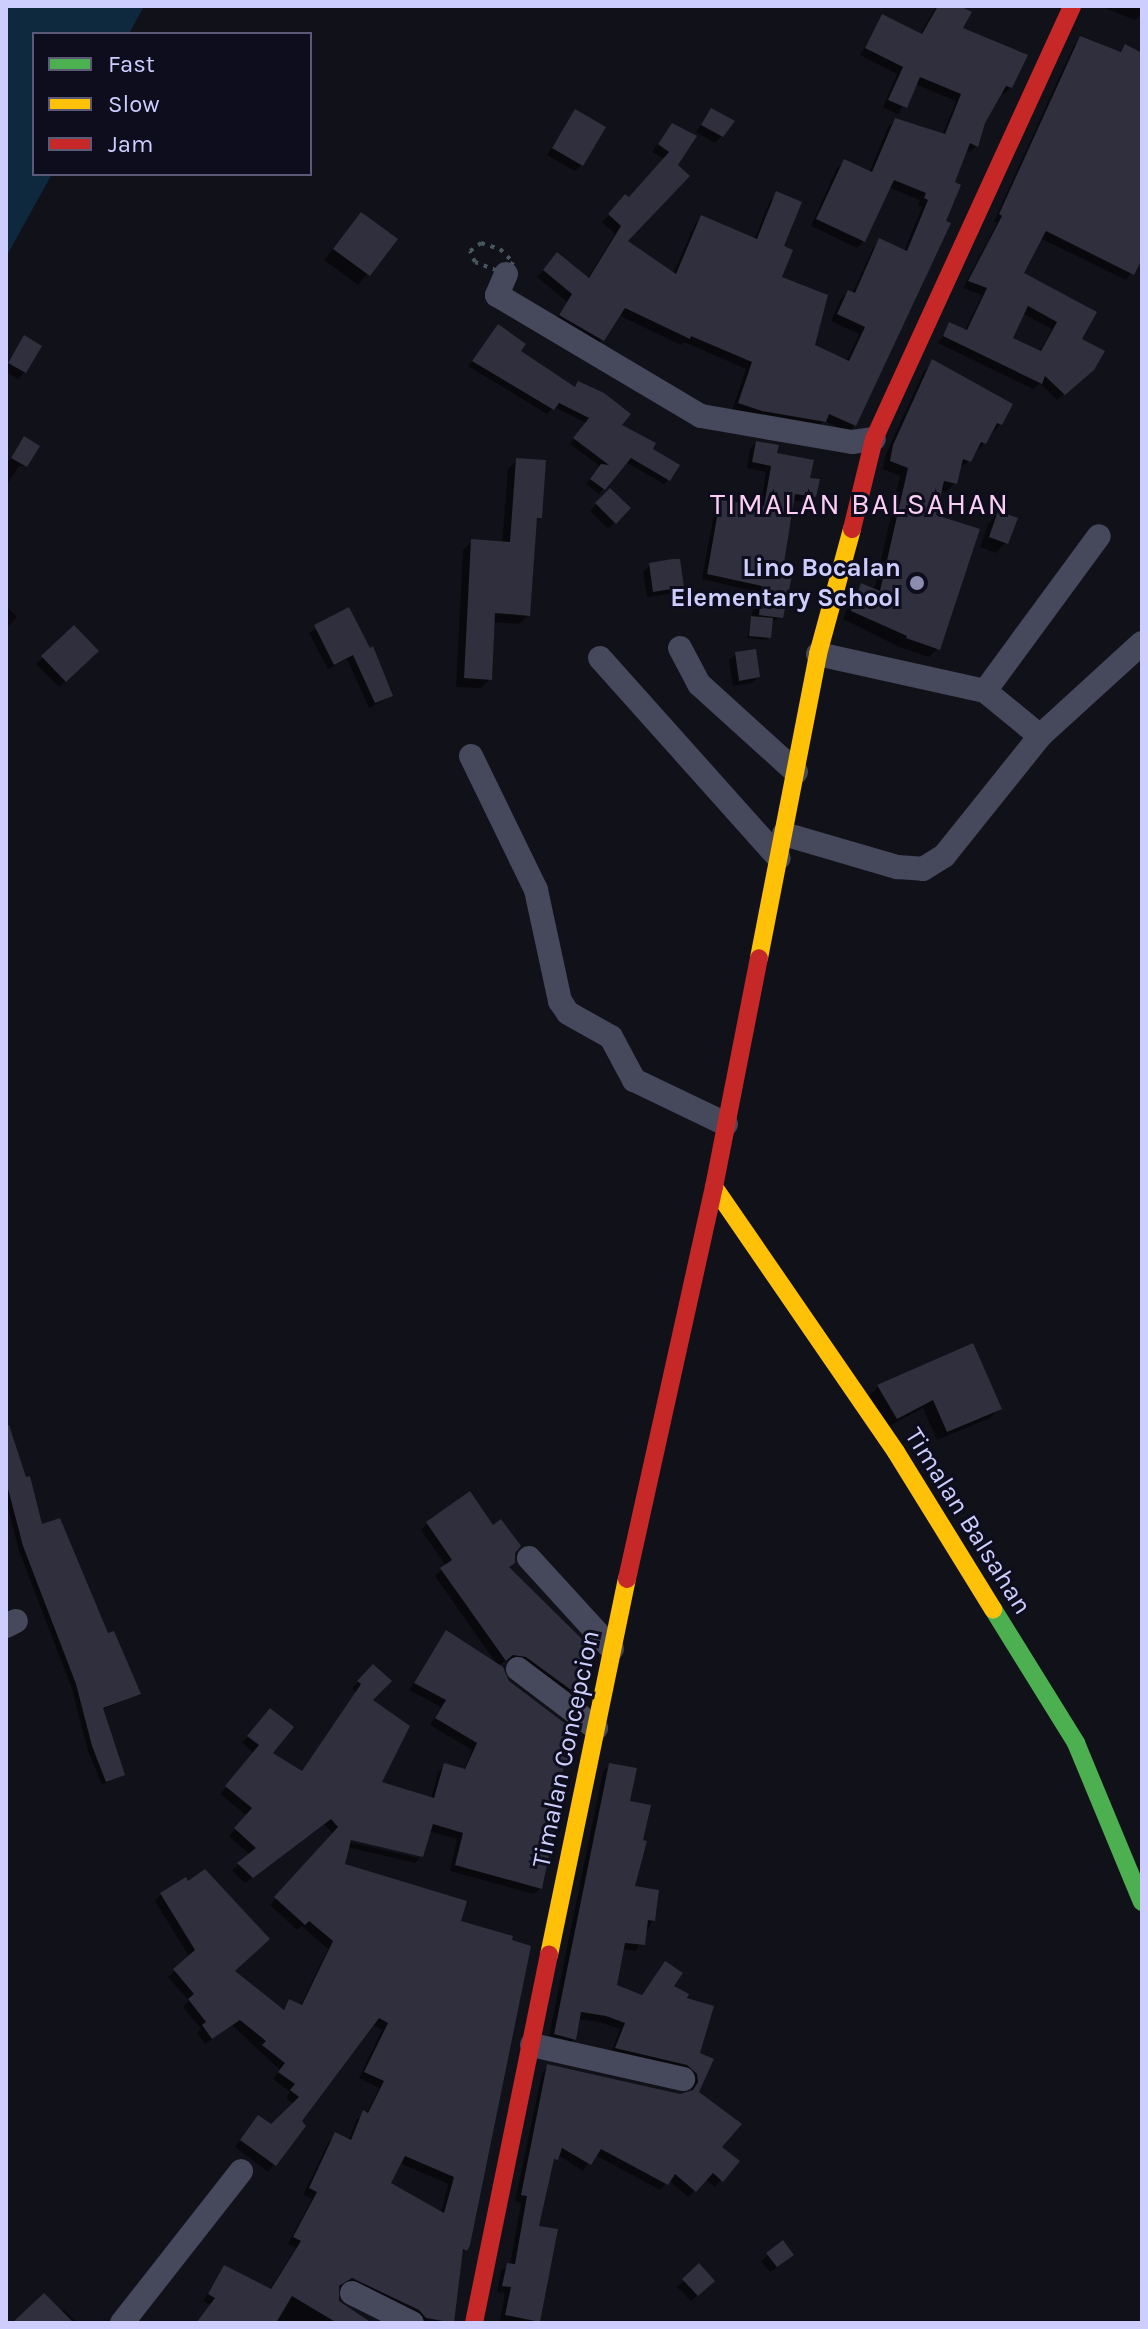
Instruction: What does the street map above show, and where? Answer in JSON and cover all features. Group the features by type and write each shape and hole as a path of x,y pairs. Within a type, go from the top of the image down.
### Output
{"street":[{"name":"Timalan Concepcion","path":"474,2323 612,1649 714,1187 818,654 867,476 874,439 1064,8"},
{"path":"506,274 497,295 701,416 852,442 874,439"},
{"path":"985,691 1099,536"},
{"path":"784,834 897,867 923,869 944,856 1040,736 1142,643"},
{"path":"680,648 699,684 796,772"},
{"path":"818,654 985,691 1040,736"},
{"path":"600,658 779,858"},
{"path":"471,756 536,890 560,1001 568,1013 611,1037 634,1080 726,1124"},
{"name":"Timalan Balsahan","path":"714,1187 896,1452 1076,1743 1142,1902"},
{"path":"529,1558 612,1649"},
{"path":"518,1669 596,1728"},
{"path":"532,2045 683,2079"},
{"path":"122,2323 241,2171"},
{"path":"352,2293 412,2323"}],"water":[{"path":"6,6 144,6 130,32 32,32 32,176 51,176 6,257"}],"building":[{"path":"938,6 960,6 972,12 963,28 1028,55 1012,88 1006,86 985,123 978,147 970,143 955,182 961,185 946,221 951,223 856,426 829,414 826,422 762,411 738,403 752,362 691,336 690,339 625,308 604,341 559,315 572,294 543,270 557,252 589,278 621,226 608,214 625,194 629,197 669,152 658,144 672,123 697,136 678,165 690,176 628,241 676,274 701,215 757,239 776,191 802,202 784,246 793,250 782,277 828,295 815,345 849,361 865,327 837,314 848,290 855,293 879,238 907,251 928,200 924,198 926,193 894,180 865,242 816,219 844,159 872,172 895,118 945,134 961,94 920,77 907,108 888,100 903,67 865,48 882,14 922,34"},
{"path":"1080,36 1121,52 1125,44 1142,53 1142,259 1134,275 1046,231 1024,273 1097,312 1082,339 1105,351 1094,370 1065,395 1045,376 1042,384 943,336 949,322 967,330 987,288 968,281 1002,216 999,214","holes":["1028,306 1057,322 1041,351 1013,338"]},
{"path":"711,108 735,121 723,137 701,125"},
{"path":"575,109 606,127 583,166 552,148"},
{"path":"361,212 398,239 370,276 333,249"},
{"path":"498,324 526,344 521,351 575,387 578,381 604,393 631,414 622,425 656,443 653,449 680,465 670,481 631,458 605,490 590,479 601,464 609,465 573,438 589,418 559,403 554,410 472,361"},
{"path":"24,335 42,346 26,373 8,363"},
{"path":"932,359 1013,404 1002,425 997,423 986,444 981,442 971,462 963,459 957,484 944,481 936,515 980,529 940,650 906,638 851,611 861,583 880,591 908,468 890,461 893,445"},
{"path":"24,436 40,446 27,467 11,458"},
{"path":"756,441 779,445 777,453 814,460 810,478 820,479 816,497 795,494 782,575 792,576 783,618 759,615 762,586 707,574 720,500 764,506 771,466 752,462"},
{"path":"516,458 546,460 542,518 537,518 530,616 495,613 492,680 464,678 471,539 510,542"},
{"path":"610,488 631,508 616,524 595,503"},
{"path":"998,511 1018,518 1008,544 989,537"},
{"path":"680,559 684,587 653,592 649,563"},
{"path":"349,607 370,648 373,646 393,696 375,703 353,655 334,665 314,625"},
{"path":"751,616 773,618 771,638 749,636"},
{"path":"74,625 99,651 66,682 41,656"},
{"path":"756,649 760,677 739,681 735,652"},
{"path":"973,1343 1002,1409 947,1432 933,1400 897,1419 877,1385"},
{"path":"6,1425 9,1425 26,1477 30,1476 42,1524 60,1518 108,1633 114,1631 141,1694 103,1708 125,1775 106,1782 92,1746 76,1684 23,1546 6,1481"},
{"path":"470,1491 493,1525 501,1519 521,1546 515,1553 515,1563 509,1567 592,1649 582,1698 526,1657 513,1655 506,1661 440,1568 452,1560 426,1522"},
{"path":"446,1630 503,1667 509,1681 575,1731 568,1764 565,1763 556,1796 561,1797 542,1889 455,1865 463,1833 433,1824 423,1857 351,1840 345,1864 467,1901 461,1921 513,1936 512,1940 531,1946 470,2245 467,2251 463,2249 454,2323 426,2318 419,2310 352,2278 339,2286 339,2301 372,2323 337,2323 292,2296 276,2323 196,2323 215,2298 208,2294 224,2265 271,2289 301,2241 293,2237 317,2192 309,2188 335,2132 351,2140 363,2110 368,2113 384,2081 364,2072 388,2023 379,2018 302,2121 306,2126 276,2166 240,2140 258,2115 271,2124 299,2097 290,2090 295,2084 278,2072 285,2063 262,2045 266,2041 240,2020 212,2039 202,2025 206,2022 188,1999 194,1994 173,1969 195,1950 160,1893 186,1877 188,1881 205,1869 270,1939 235,1971 284,2010 289,1999 302,2005 333,1941 309,1921 305,1925 274,1897 338,1827 331,1819 253,1878 237,1863 256,1848 234,1828 252,1808 225,1786 259,1745 247,1736 270,1708 294,1727 273,1753 302,1771 361,1684 357,1681 373,1664 392,1681 373,1700 410,1726 382,1782 434,1798 444,1763 465,1769 477,1743 435,1718 446,1700 414,1683","holes":["405,2156 454,2177 444,2213 391,2183"]},
{"path":"609,1763 637,1768 630,1801 651,1805 643,1840 647,1841 635,1886 659,1890 655,1921 648,1920 645,1945 625,1943 617,1985 642,1995 665,1961 683,1973 674,1986 689,1994 687,1998 714,2006 700,2053 714,2059 699,2092 742,2124 722,2147 740,2161 723,2182 713,2173 696,2192 675,2174 668,2185 601,2149 591,2165 562,2148 558,2160 554,2159 539,2226 558,2229 540,2322 505,2315 511,2287 502,2286 507,2263 515,2264 527,2196 521,2195 547,2064 680,2094 693,2090 698,2082 697,2074 687,2065 615,2048 625,2023 606,2016 581,2012 576,2040 554,2034"},
{"path":"783,2240 794,2255 777,2267 766,2253"},
{"path":"699,2263 715,2281 698,2296 682,2279"},
{"path":"44,2293 74,2323 12,2323"}],"traffic: fast":[{"path":"993,1609 1076,1743 1142,1902"}],"traffic: slow":[{"path":"759,958 818,654 852,529"},
{"path":"714,1187 896,1452 993,1609"},
{"path":"549,1955 627,1579"}],"traffic: jam":[{"path":"852,529 874,439 1072,6"},
{"path":"627,1579 714,1187 759,958"},
{"path":"474,2323 549,1955"}],"place":[{"name":"Lino Bocalan Elementary School","path":"917,583"}],"district":[{"name":"TIMALAN BALSAHAN","path":"860,504"}]}
